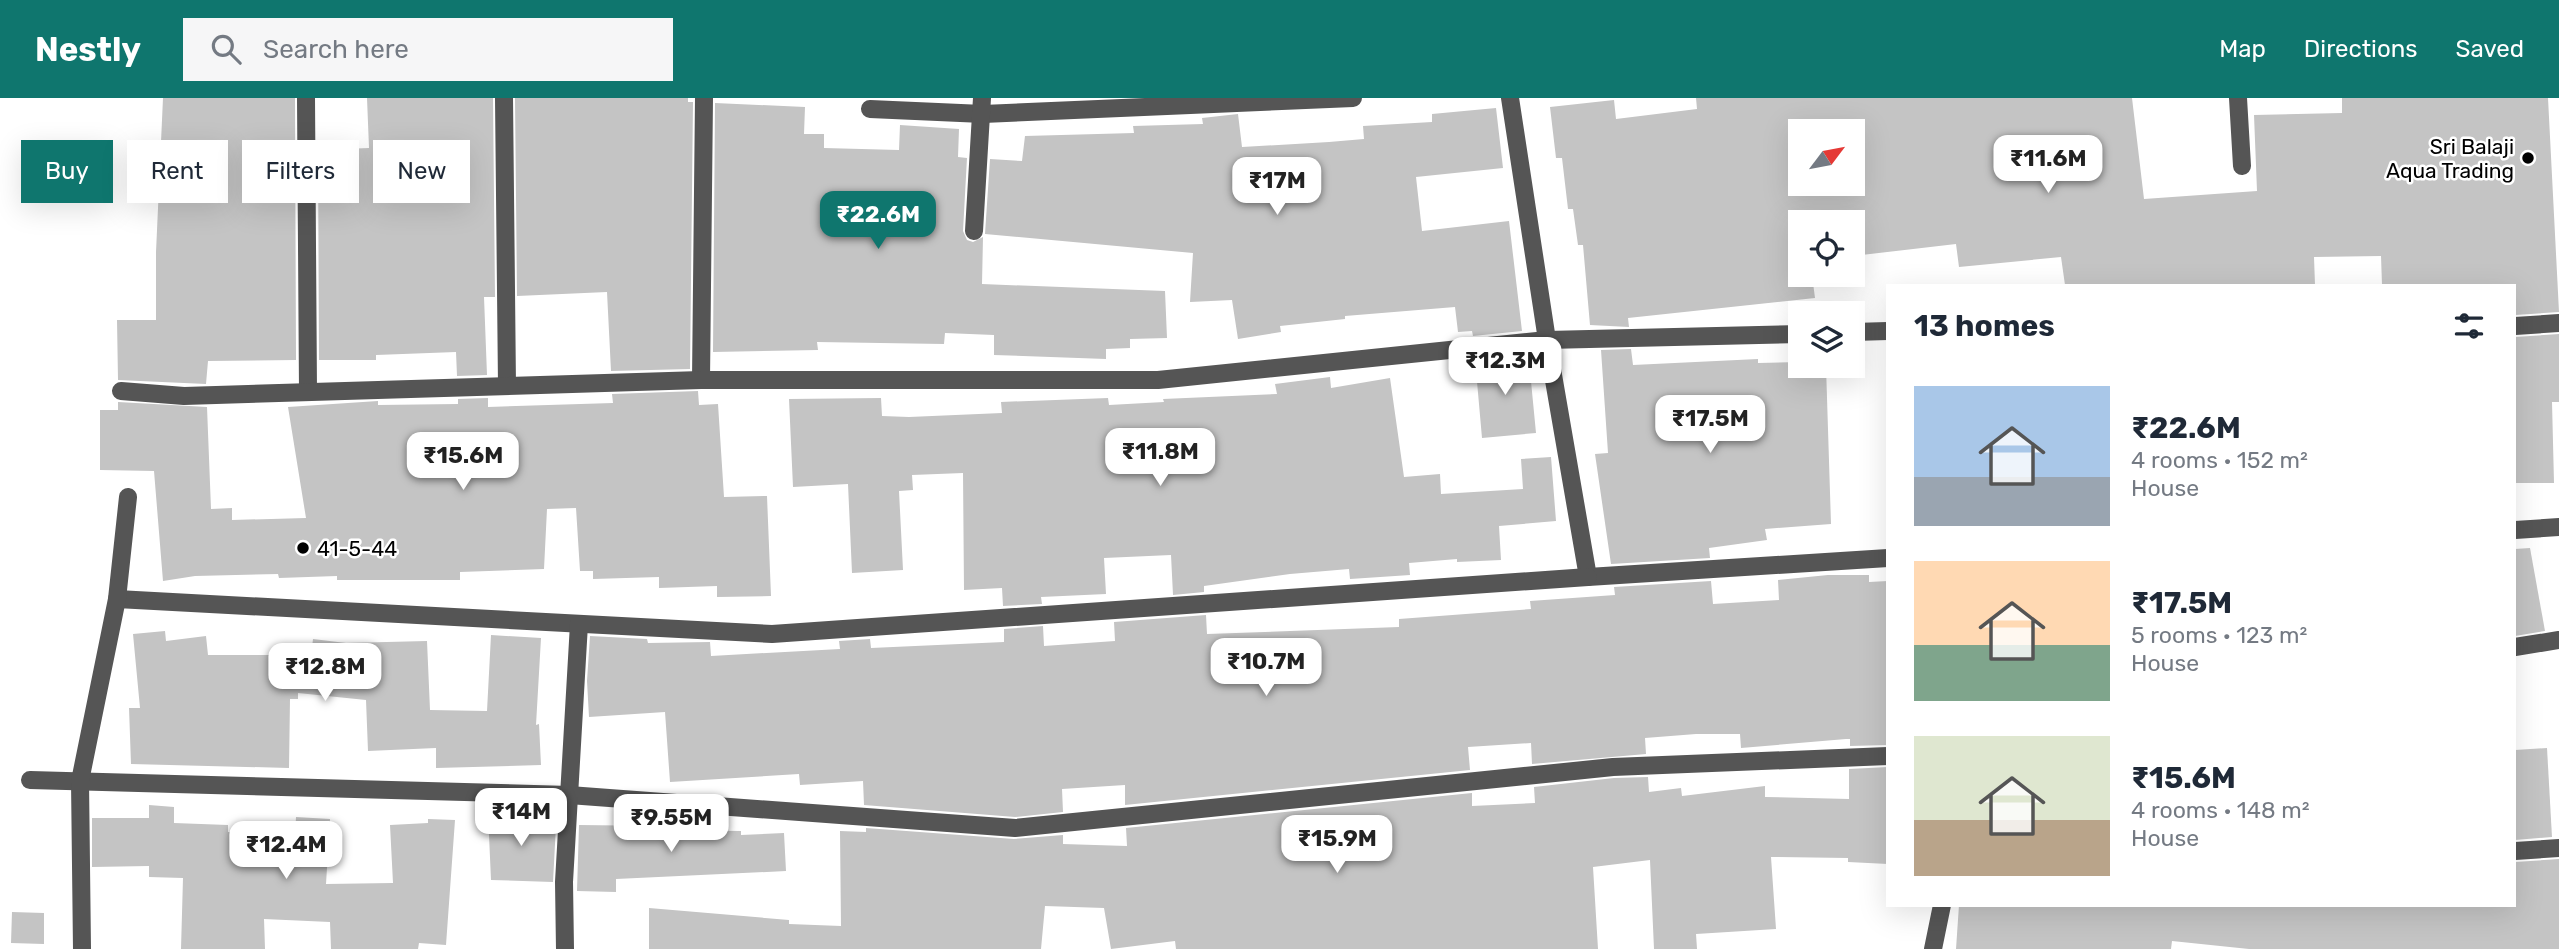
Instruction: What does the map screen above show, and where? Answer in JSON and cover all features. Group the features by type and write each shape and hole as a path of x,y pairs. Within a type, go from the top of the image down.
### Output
{"street":[{"path":"306,98 308,392"},
{"path":"504,98 507,386"},
{"path":"701,380 704,98"},
{"path":"870,109 1353,98"},
{"path":"1510,98 1547,340 1588,577"},
{"path":"2238,98 2242,166"},
{"path":"974,231 982,106"},
{"path":"2516,326 2559,323"},
{"path":"1865,332 1886,331"},
{"path":"121,391 184,396 701,380 1158,380 1547,340 1788,334"},
{"path":"82,949 80,781 117,599 128,498"},
{"path":"2516,530 2559,527"},
{"path":"117,599 772,634 1886,558"},
{"path":"565,949 564,882 579,624"},
{"path":"2516,647 2559,640"},
{"path":"30,780 569,795 1015,828 1614,766 1886,756"},
{"path":"2516,851 2559,848"},
{"path":"1933,949 1942,907"}],"building":[{"path":"163,98 295,98 295,140 242,140 242,203 295,203 296,360 208,361 206,384 118,380 117,320 156,320 158,203 228,203 228,140 161,140"},
{"path":"367,98 493,98 495,297 484,297 487,375 457,376 456,352 376,355 376,360 319,360 318,203 359,203 359,148 369,148"},
{"path":"515,98 688,98 688,102 693,102 690,369 611,371 607,292 517,296"},
{"path":"1696,98 2132,98 2144,199 2257,191 2254,115 2342,113 2342,98 2548,98 2559,312 2516,315 2516,284 2382,284 2381,256 2314,257 2315,284 2065,284 2061,257 1959,267 1956,244 1865,255 1865,210 1788,210 1788,287 1814,287 1815,298 1628,318 1629,327 1590,325 1583,245 1578,245 1573,209 1568,209 1562,158 1556,158 1550,107 1614,100 1616,119 1697,109"},
{"path":"715,103 805,107 804,134 824,134 824,148 899,150 900,125 959,129 958,157 967,158 963,231 967,240 973,242 983,237 982,284 1165,291 1167,338 1130,339 1130,348 1106,349 1106,359 994,355 994,335 945,333 944,344 817,342 818,350 713,352"},
{"path":"1496,108 1503,168 1416,177 1422,231 1509,221 1522,331 1473,336 1472,331 1458,332 1455,307 1345,316 1345,319 1280,326 1281,332 1238,339 1232,300 1190,302 1193,253 985,234 990,159 1022,161 1025,136 1134,133 1133,126 1203,124 1202,118 1238,114 1242,147 1329,142 1364,139 1363,126 1432,122 1432,114"},
{"path":"2559,334 2559,402 2552,402 2554,483 2516,483 2516,337"},
{"path":"1631,349 1633,365 1758,359 1758,363 1788,362 1788,378 1826,378 1831,524 1765,529 1767,540 1709,548 1710,558 1611,564 1595,454 1608,453 1601,350"},
{"path":"1524,354 1526,371 1530,371 1536,433 1482,438 1475,359"},
{"path":"1330,377 1331,388 1390,378 1404,477 1440,474 1441,494 1523,489 1521,459 1551,457 1556,521 1499,526 1501,560 1457,562 1457,559 1409,563 1410,575 1350,579 1349,569 1290,574 1204,586 1204,592 1173,595 1171,555 1104,558 1106,594 1041,597 1042,604 1003,606 1002,588 964,590 963,473 912,475 913,490 899,491 903,570 852,573 848,484 793,487 789,399 881,398 882,416 909,417 1002,413 1001,402 1108,398 1109,405 1164,402 1163,399 1277,394 1275,384"},
{"path":"698,391 699,405 718,404 724,497 767,496 771,596 717,597 717,586 659,588 659,577 593,579 593,571 580,571 576,508 547,509 544,569 460,572 460,580 337,580 337,576 279,578 278,574 195,576 163,581 154,471 100,470 100,410 118,410 118,402 207,407 211,509 232,508 232,520 306,518 288,407 378,401 378,405 458,404 458,399 488,398 488,407 613,403 612,394"},
{"path":"2530,548 2545,631 2516,636 2516,549"},
{"path":"1828,575 1869,575 1869,582 1886,581 1886,745 1850,746 1850,739 1846,739 1741,748 1740,734 1696,734 1645,738 1646,754 1532,764 1531,743 1468,747 1470,770 1125,805 1125,785 1062,789 1063,812 1015,817 864,805 863,781 800,785 799,774 670,782 665,712 589,717 587,681 590,636 647,639 648,643 710,642 711,656 840,649 839,641 870,639 871,648 1004,642 1004,629 1043,626 1044,646 1115,641 1114,622 1206,615 1207,634 1399,627 1399,619 1531,609 1530,601 1615,595 1614,587 1711,581 1713,604 1779,600 1778,580"},
{"path":"165,631 166,641 206,636 208,655 311,655 313,639 346,643 427,641 430,710 487,711 491,635 541,638 536,725 539,724 541,765 436,768 436,748 368,751 366,700 298,693 298,699 290,699 289,768 131,764 129,708 140,708 133,634"},
{"path":"2547,748 2552,837 2516,840 2516,750"},
{"path":"1886,767 1886,864 1848,862 1848,858 1771,857 1776,929 1696,934 1697,949 1654,949 1650,860 1593,867 1598,949 1176,949 1175,941 1111,949 1104,908 1045,906 1041,949 649,949 649,908 789,920 789,924 841,926 840,831 866,832 866,828 1014,839 1063,835 1063,844 1127,846 1126,828 1472,793 1472,806 1535,803 1534,787 1614,778 1648,777 1649,792 1681,788 1682,796 1765,786 1765,797 1849,799 1849,769"},
{"path":"149,805 174,807 174,823 228,825 228,832 295,835 296,817 330,819 326,884 393,883 390,825 428,823 428,819 455,820 446,945 419,943 418,949 331,949 330,922 264,919 265,949 181,949 183,878 149,877 149,866 92,867 92,818 149,818"},
{"path":"488,813 544,814 544,825 556,825 553,882 491,880"},
{"path":"579,825 661,826 661,830 741,831 741,835 784,833 786,871 616,879 616,892 577,891"},
{"path":"2559,859 2559,949 2249,949 2172,941 2171,949 1956,949 1959,907 2516,907 2516,862"},
{"path":"12,912 44,913 44,944 11,943"}],"place":[{"name":"Sri Balaji Aqua Trading","path":"2528,158"},
{"name":"41-5-44","path":"303,548"}]}
